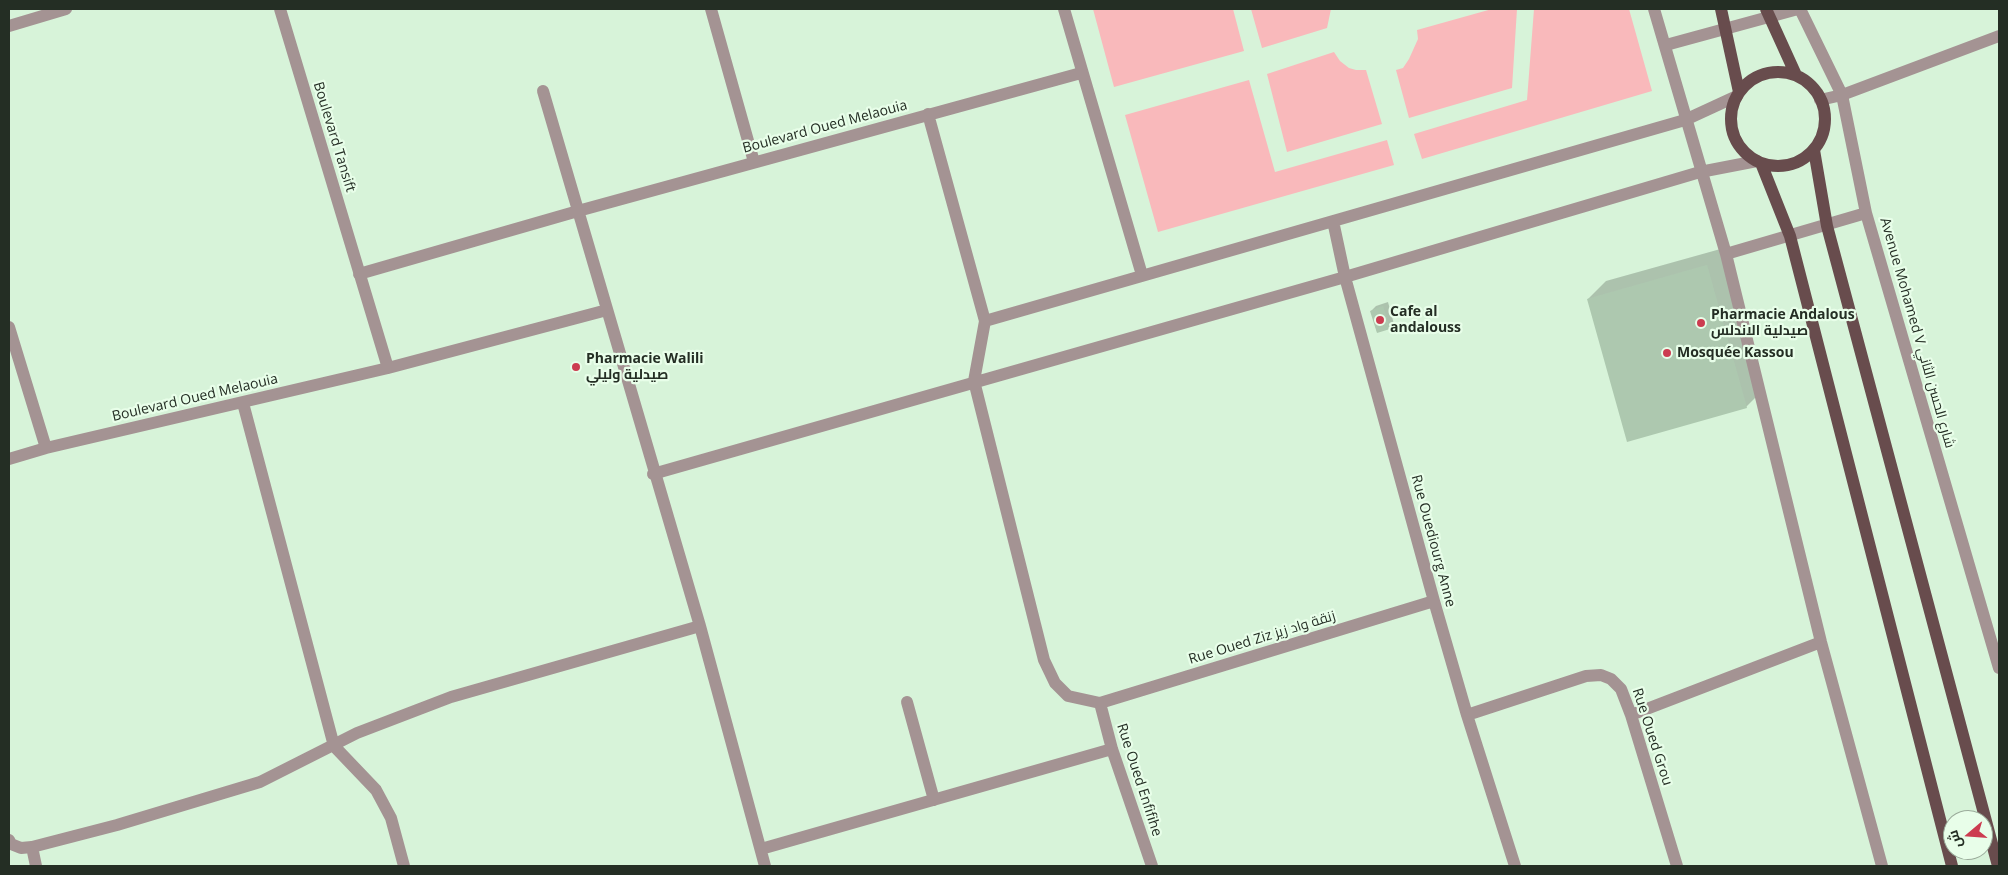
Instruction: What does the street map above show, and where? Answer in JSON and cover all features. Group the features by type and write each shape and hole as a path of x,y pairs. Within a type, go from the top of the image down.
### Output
{"main road":[{"path":"1721,9 1727,28 1738,94"},
{"path":"1768,13 1796,75"},
{"path":"1780,72 1796,75 1806,81 1820,100 1824,126 1814,150 1803,159 1789,165 1775,166 1759,162 1744,153 1735,140 1731,125 1731,110 1738,94 1750,81 1764,74 1780,72"},
{"path":"1814,150 1827,226 1998,866"},
{"path":"1759,162 1790,236 1952,866"}],"street":[{"path":"9,26 66,9"},
{"name":"Boulevard Tansift","path":"280,9 388,368"},
{"path":"710,9 754,162"},
{"path":"1064,9 1081,73 1142,276"},
{"path":"1654,9 1666,45 1700,172 1726,254 1821,642 1882,866"},
{"path":"1666,45 1727,28 1768,13 1799,9"},
{"name":"Avenue Mohamed V شارع الحسن الثاني","path":"1799,9 1842,95 1866,213 1999,668"},
{"path":"1820,100 1842,95 1999,36"},
{"name":"Boulevard Oued Melaouia","path":"359,274 578,210 1081,73"},
{"path":"543,91 700,626 765,866"},
{"path":"986,321 1685,120 1738,94"},
{"path":"928,114 986,321 974,381 1044,660 1055,683 1068,696 1100,703"},
{"path":"654,474 974,381 1345,277 1700,172 1759,162"},
{"path":"1726,254 1827,226 1866,213"},
{"name":"Rue Ouediourg Anne","path":"1333,221 1345,277 1434,600 1467,715 1515,866"},
{"name":"Boulevard Oued Melaouia","path":"9,460 46,448 388,368 607,310"},
{"path":"9,327 46,448"},
{"path":"243,403 334,746 376,790 391,818 404,866"},
{"name":"Rue Oued Ziz زنقة واد زيز","path":"1100,703 1434,600"},
{"path":"9,840 12,844 21,848 32,847 117,825 260,782 357,733 451,697 700,626"},
{"path":"1631,714 1821,642"},
{"name":"Rue Oued Grou","path":"1467,715 1586,676 1601,675 1611,679 1621,689 1631,714 1677,866"},
{"path":"906,702 934,800"},
{"name":"Rue Oued Enfifihe","path":"1100,703 1112,749 1152,866"},
{"path":"761,849 1112,749"},
{"path":"32,847 36,866"}],"shaded area":[{"path":"1093,9 1233,9 1244,51 1114,87"},
{"path":"1251,9 1331,9 1327,28 1262,48"},
{"path":"1492,9 1517,9 1512,88 1409,118 1396,70 1403,68 1409,59 1418,39 1417,30"},
{"path":"1534,9 1629,9 1652,91 1422,159 1414,134 1527,100"},
{"path":"1334,52 1340,61 1349,68 1366,70 1382,124 1287,152 1267,74"},
{"path":"1249,80 1275,172 1387,140 1394,165 1158,232 1125,115"}],"building":[{"name":"Mosquée Kassou","path":"1707,265 1747,408 1627,442 1587,299"},
{"name":"Cafe al andalouss","path":"1383,306 1390,329 1377,333 1370,311"}],"place":[{"name":"Cafe al andalouss","path":"1380,320"},
{"name":"Pharmacie Andalous صيدلية الاندلس","path":"1701,323"},
{"name":"Mosquée Kassou","path":"1667,353"},
{"name":"Pharmacie Walili صيدلية وليلي","path":"576,367"}]}
